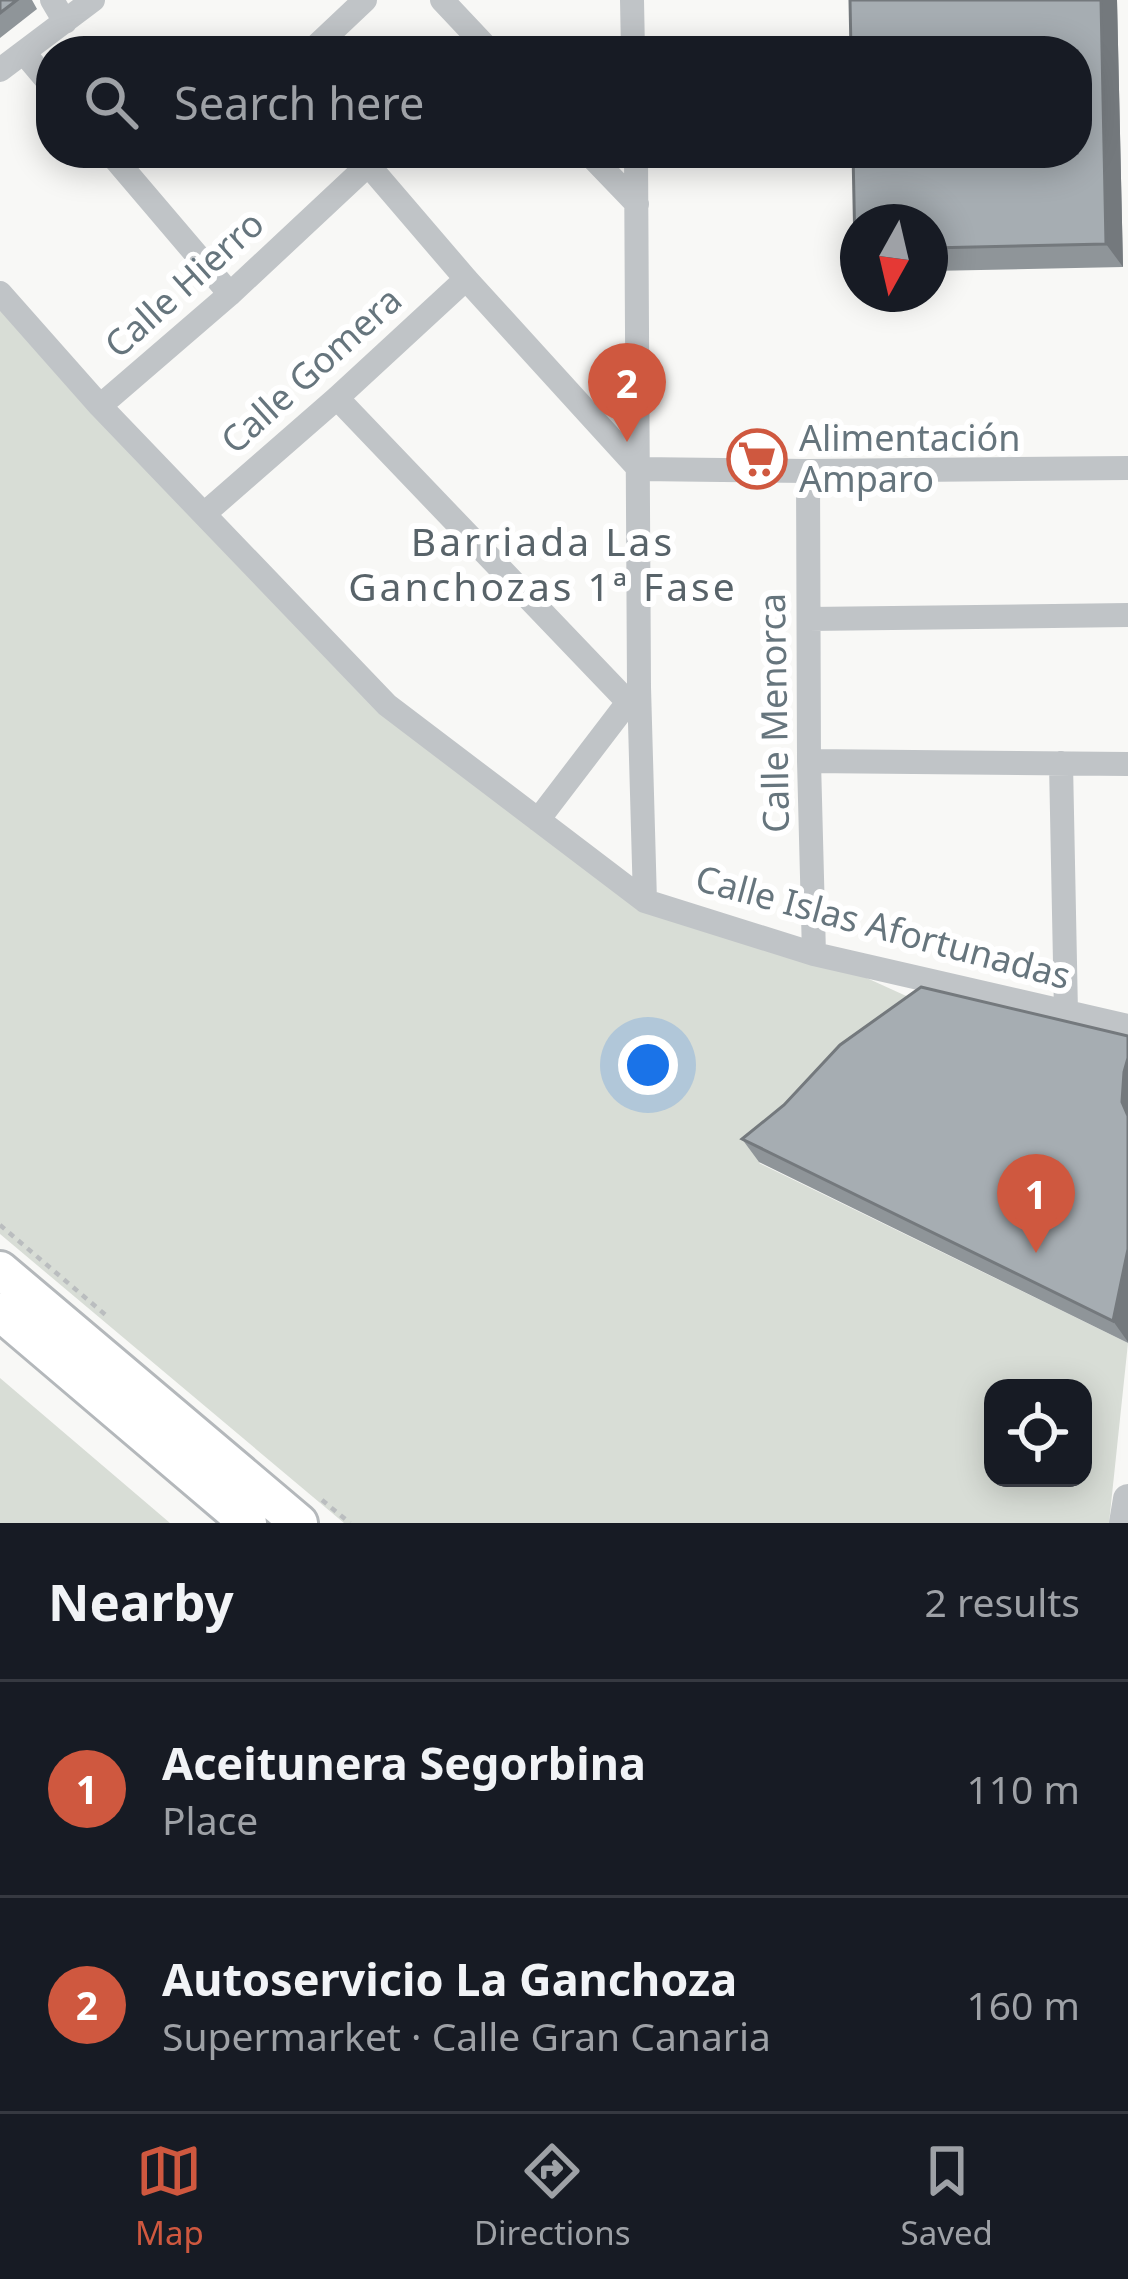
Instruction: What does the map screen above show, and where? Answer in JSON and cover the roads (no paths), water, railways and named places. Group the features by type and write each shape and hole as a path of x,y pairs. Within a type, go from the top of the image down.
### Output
{"main road":[{"path":"0,1270 299,1523"},
{"path":"0,1312 248,1523"}],"street":[{"path":"38,36 59,11 93,0"},
{"path":"327,36 365,0"},
{"path":"442,0 476,36"},
{"path":"632,0 633,36"},
{"path":"0,70 36,39"},
{"path":"24,53 36,67"},
{"path":"123,168 230,294"},
{"name":"Calle Hierro","path":"100,406 230,294 354,168"},
{"path":"371,168 640,469 1128,468"},
{"path":"602,168 637,204"},
{"path":"636,168 640,469 634,695 645,901"},
{"name":"Calle Gomera","path":"204,514 466,278"},
{"name":"Calle Islas Afortunadas","path":"0,293 100,406 387,705 645,901 814,954 1128,1026"},
{"path":"337,398 634,695"},
{"name":"Calle Menorca","path":"808,471 814,954"},
{"path":"809,620 1128,615"},
{"path":"538,820 634,695"},
{"path":"809,761 1128,764"},
{"path":"1061,763 1066,1013"},
{"path":"1124,1523 1128,1499"}],"place":[{"name":"Autoservicio La Ganchoza","path":"627,442"},
{"name":"Alimentación Amparo","path":"757,459"},
{"name":"Aceitunera Segorbina","path":"1036,1253"}],"district":[{"name":"Barriada Las Ganchozas 1ª Fase","path":"543,564"}]}
